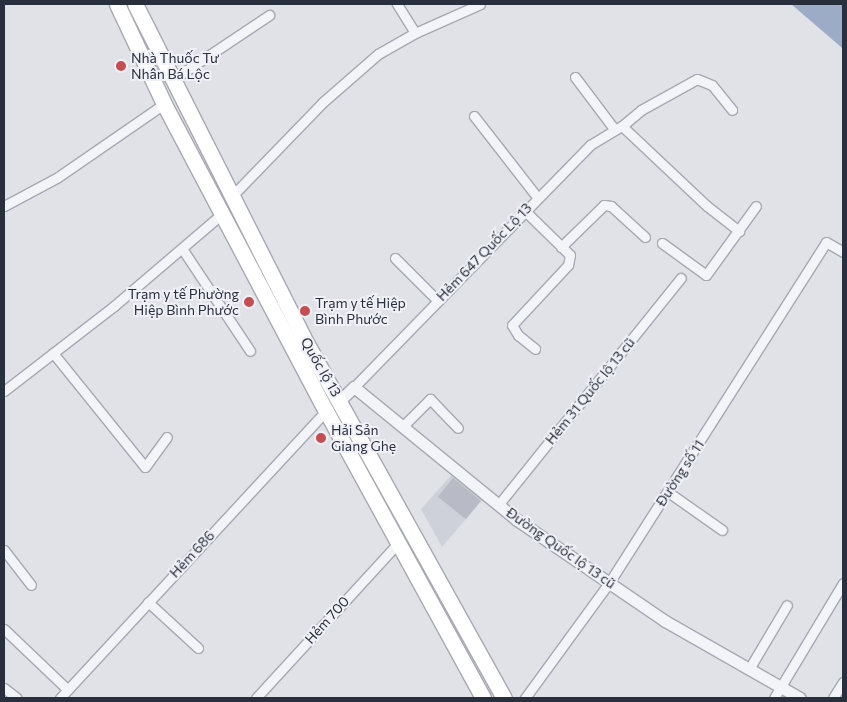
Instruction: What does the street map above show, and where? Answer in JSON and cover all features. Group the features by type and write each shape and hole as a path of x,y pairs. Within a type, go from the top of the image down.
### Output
{"highway":[{"name":"Quốc lộ 13","path":"116,4 164,104 326,411 483,698"},
{"name":"Quốc lộ 13","path":"135,4 303,337 340,400 504,698"},
{"path":"326,411 340,400"}],"street":[{"path":"397,4 414,33"},
{"path":"232,196 323,102 378,54 414,33 480,4"},
{"path":"172,80 269,15"},
{"path":"575,77 619,128 738,231"},
{"name":"Hẻm 647 Quốc Lộ 13","path":"354,387 524,210 590,145 619,128 641,110 697,79 712,85 732,110"},
{"path":"4,206 58,177 164,104"},
{"path":"474,116 537,197"},
{"path":"561,247 604,205 611,206 645,237"},
{"path":"662,243 706,275 756,206"},
{"path":"524,210 570,256 568,265 512,325 518,335 535,349"},
{"path":"4,390 183,250 223,214"},
{"name":"Đường số 11","path":"525,698 609,583 826,242 843,252"},
{"path":"183,250 250,351"},
{"path":"395,258 438,301"},
{"name":"Hẻm 31 Quốc lộ 13 cũ","path":"499,504 681,278"},
{"path":"53,353 145,467 167,437"},
{"path":"340,400 354,387"},
{"name":"Đường Quốc lộ 13 cũ","path":"354,387 404,425 499,504 609,583 665,621 800,698"},
{"path":"404,425 430,398 458,428"},
{"name":"Hẻm 686","path":"60,698 326,411"},
{"path":"668,492 722,530"},
{"name":"Hẻm 700","path":"256,698 399,542"},
{"path":"4,550 31,585"},
{"path":"774,698 843,583"},
{"path":"148,602 198,648"},
{"path":"749,670 787,606"},
{"path":"4,628 68,690"},
{"path":"833,698 843,682"},
{"path":"4,688 17,698"}],"shaded area":[{"path":"454,472 484,498 442,547 421,509"}],"water":[{"path":"791,4 843,4 843,50 841,47"}],"building":[{"path":"453,478 481,501 466,519 438,497"}],"place":[{"name":"Nhà Thuốc Tư Nhân Bá Lộc","path":"121,66"},
{"name":"Trạm y tế Phường Hiệp Bình Phước","path":"249,302"},
{"name":"Trạm y tế Hiệp Bình Phước","path":"305,311"},
{"name":"Hải Sản Giang Ghẹ","path":"321,438"}]}
